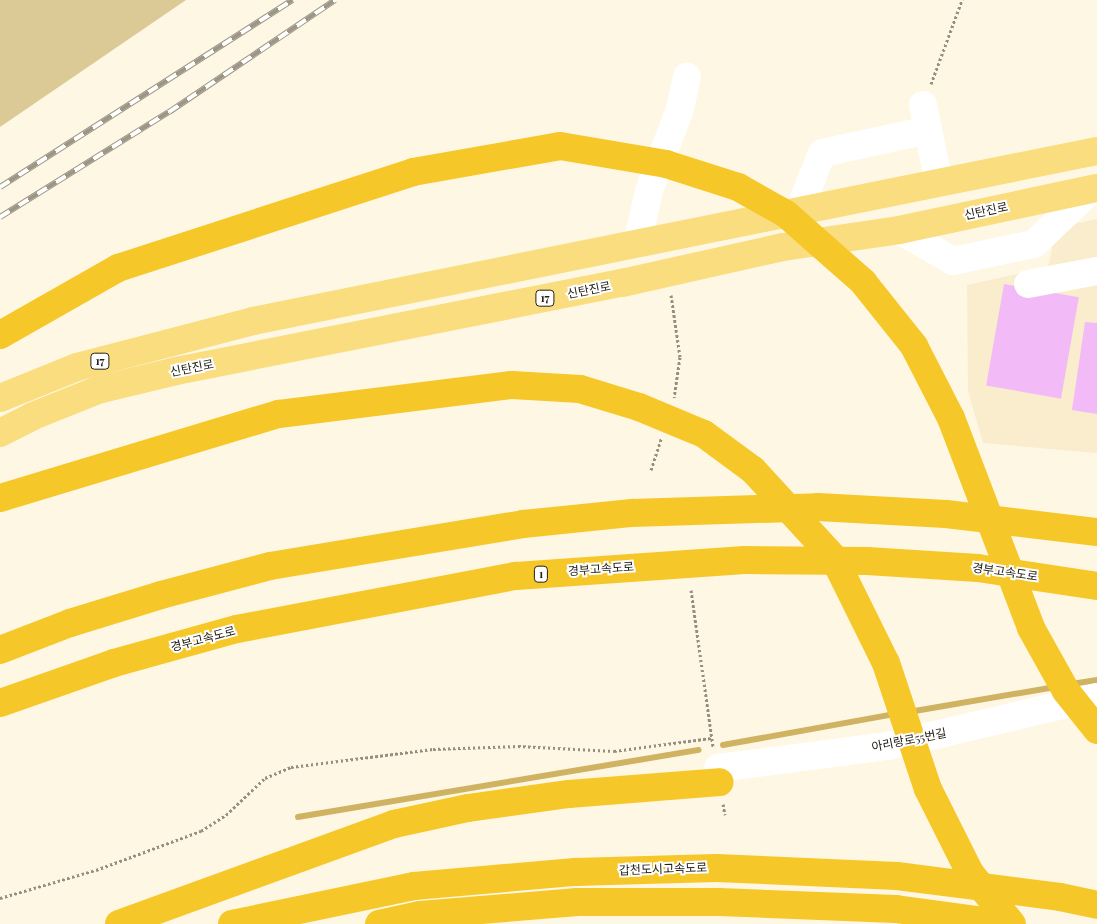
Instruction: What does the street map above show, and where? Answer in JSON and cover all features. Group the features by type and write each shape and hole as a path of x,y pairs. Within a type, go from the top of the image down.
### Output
{"highway":[{"path":"0,335 118,268 413,172 560,146 666,164 738,187 786,214 863,282 914,346 951,418 1031,628 1066,691 1097,730"},
{"path":"0,498 280,414 512,385 580,389 638,408 704,434 753,470 834,558 886,663 928,789 970,873 1012,924"},
{"path":"0,650 70,623 161,595 270,566 523,524 632,513 818,507 946,514 1097,532"},
{"name":"경부고속도로","path":"0,703 114,663 237,629 516,576 744,560 867,561 978,568 1097,586"},
{"path":"119,924 394,824 468,808 719,775"},
{"name":"갑천도시고속도로","path":"232,924 414,886 574,872 716,868 897,876 1060,898 1097,905"},
{"path":"379,924 420,915 577,902 719,902 896,909 1004,924"}],"main road":[{"name":"17","path":"0,398 77,367 253,321 1097,151"},
{"name":"신탄진로","path":"0,433 32,416 98,390 176,371 669,272 783,247 899,230 1094,189"}],"lane":[{"path":"636,244 649,190 680,109 687,77"},
{"path":"799,211 822,153 925,118 939,183"},
{"path":"899,230 953,261 1006,250 1034,244 1094,189"},
{"path":"1028,284 1097,271"},
{"name":"아리랑로55번길","path":"719,775 888,746 1097,698"}],"path":[{"path":"925,118 962,0"},
{"path":"669,272 680,357 674,402"},
{"path":"651,470 663,436"},
{"path":"691,590 711,738 725,816"},
{"path":"0,898 96,870 201,831 226,815 265,778 291,767 434,749 518,746 614,751 711,738"}],"shaded area":[{"path":"0,0 186,0 0,127"},
{"path":"1097,219 1097,453 983,443 968,391 967,285 1048,267 1057,227"}],"building":[{"path":"1004,284 1079,297 1061,399 986,385"},
{"path":"1085,322 1097,323 1097,414 1072,410"}],"waterway":[{"path":"1072,684 1097,680"},
{"path":"909,712 1055,687"},
{"path":"723,745 895,714"},
{"path":"298,817 698,750"}],"railway":[{"path":"0,187 292,0"},
{"path":"0,217 169,112 335,0"}]}
